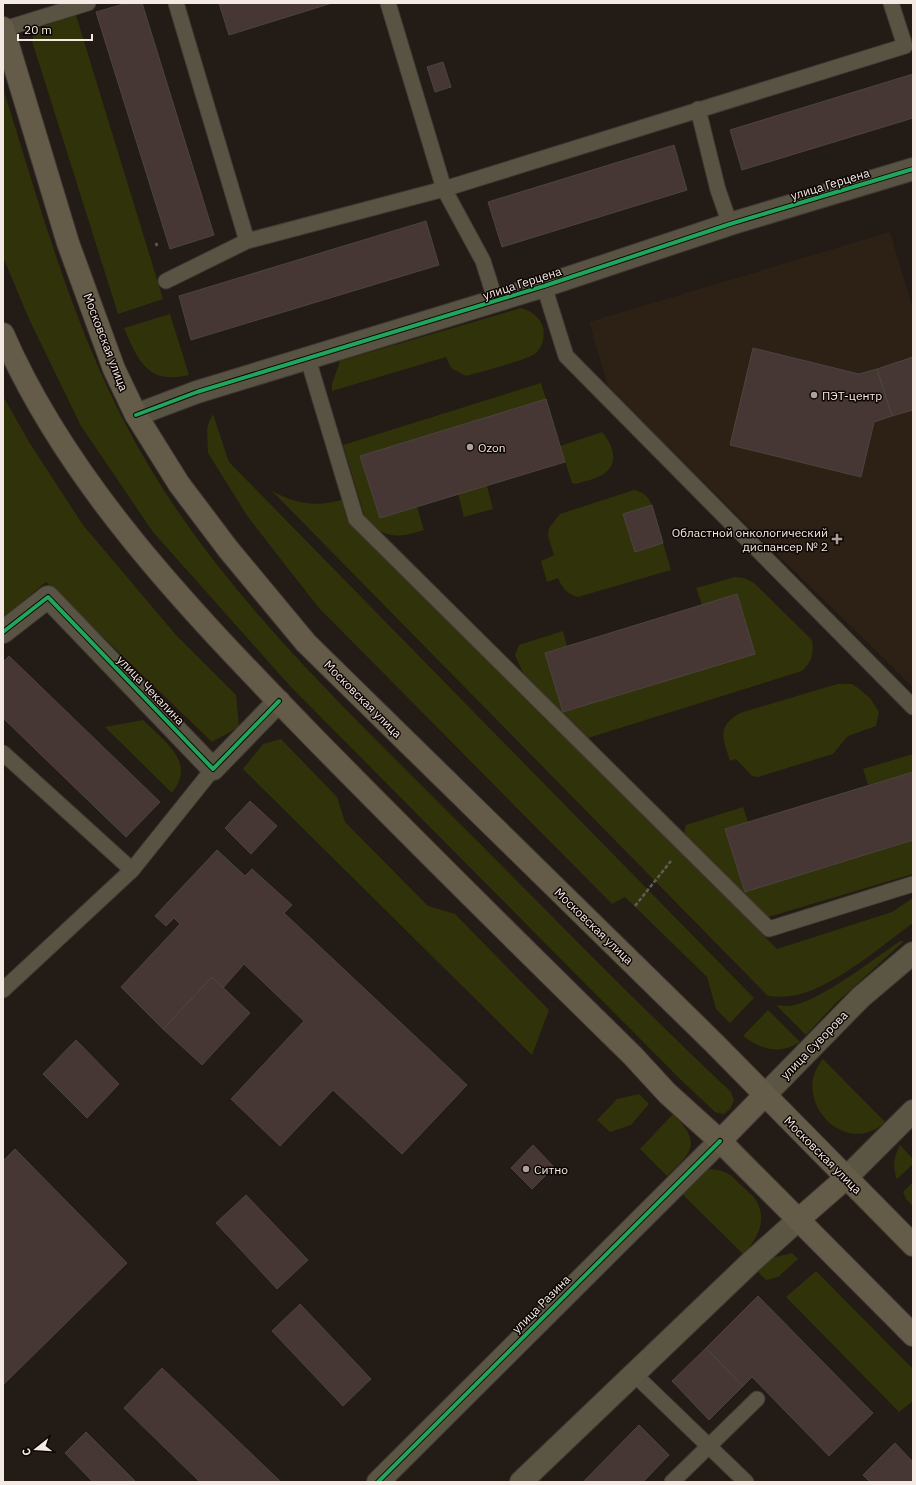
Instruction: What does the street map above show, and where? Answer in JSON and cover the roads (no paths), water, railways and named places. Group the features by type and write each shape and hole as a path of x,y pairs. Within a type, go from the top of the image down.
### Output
{"main road":[{"name":"Московская улица","path":"3,28 68,243 114,369 136,415 179,484 228,549 306,643 714,1043 764,1096 913,1245"},
{"path":"3,334 18,369 52,430 103,501 150,559 279,701 402,828 633,1056 667,1093 720,1141 913,1335"},
{"name":"улица Суворова","path":"720,1141 764,1096"},
{"path":"798,1220 846,1178"}],"street":[{"name":"улица Герцена","path":"136,415 198,392 496,302 730,224 913,169"},
{"name":"улица Чекалина","path":"3,632 48,597 213,770"},
{"path":"213,770 279,701"},
{"name":"улица Суворова","path":"764,1096 861,997 913,953"},
{"path":"846,1178 913,1111"},
{"name":"улица Разина","path":"378,1482 720,1141"},
{"path":"521,1482 798,1220"}],"lane":[{"path":"3,28 88,3"},
{"path":"176,3 247,241"},
{"path":"388,3 444,189 484,261 496,302"},
{"path":"166,281 247,241 444,189 905,46 891,3"},
{"path":"698,109 718,190 730,224"},
{"path":"544,286 566,356 913,707"},
{"path":"308,359 356,519 768,929 913,884"},
{"path":"3,753 132,870"},
{"path":"3,990 132,870 213,770"},
{"path":"634,1374 746,1482"},
{"path":"672,1482 757,1400"}],"place":[{"name":"ПЭТ-центр","path":"814,395"},
{"name":"Ozon","path":"470,447"},
{"name":"Областной онкологический диспансер № 2","path":"837,539"},
{"name":"Ситно","path":"526,1169"}]}
